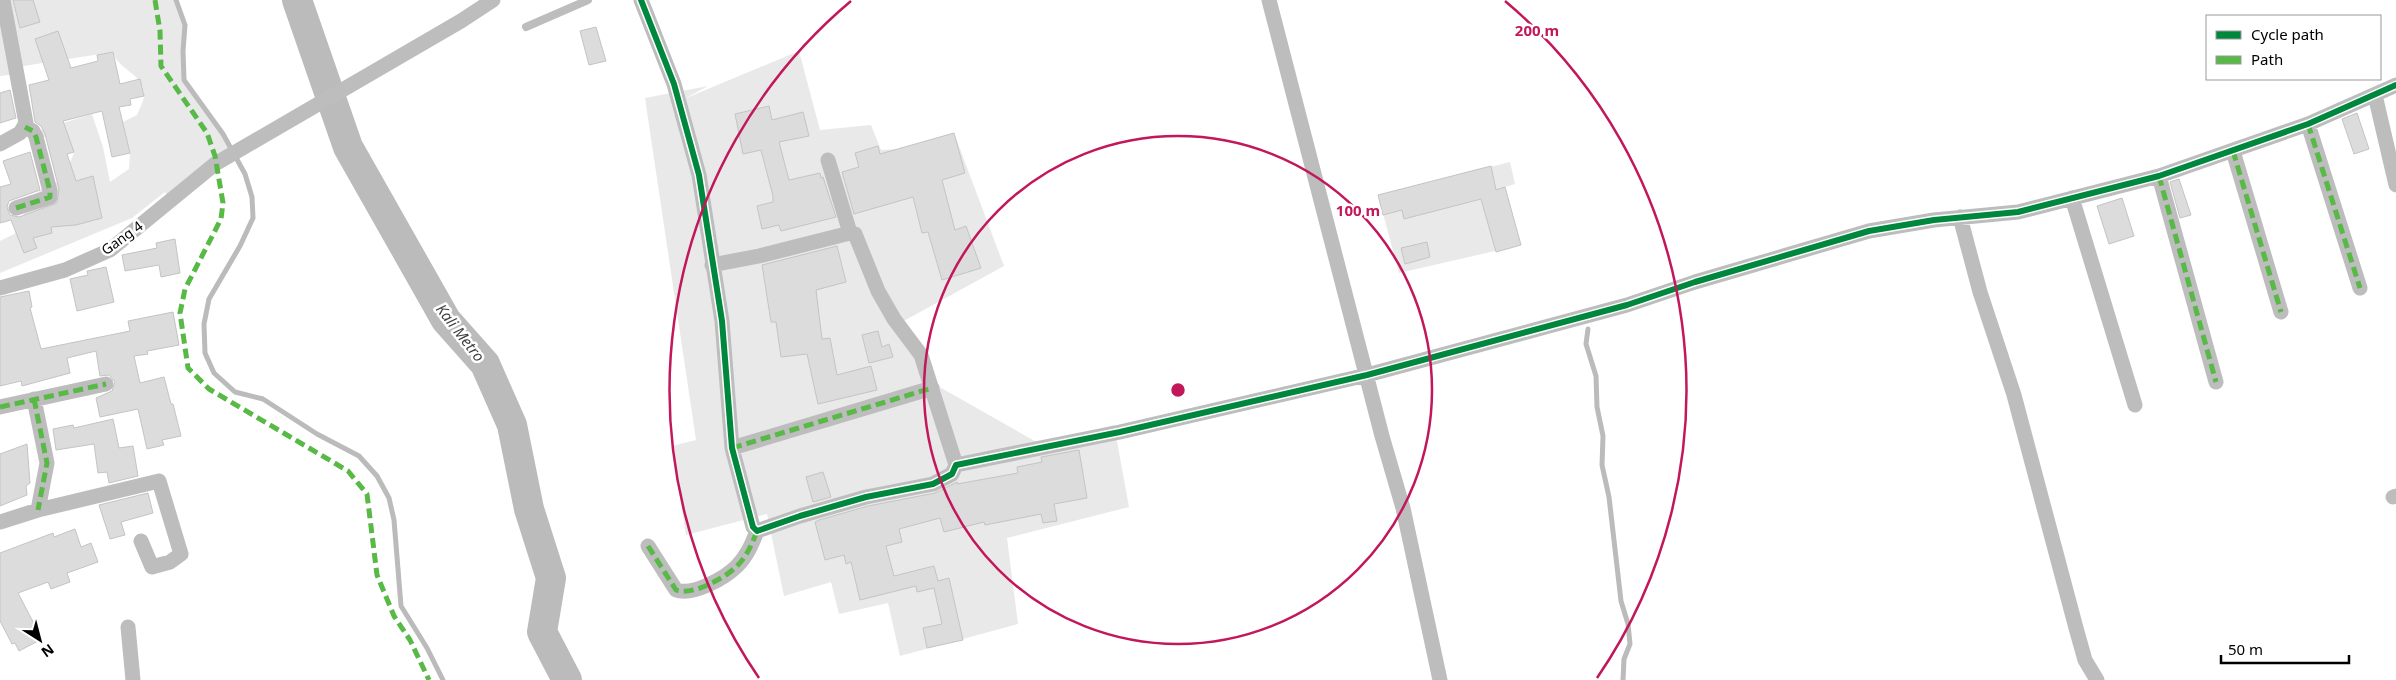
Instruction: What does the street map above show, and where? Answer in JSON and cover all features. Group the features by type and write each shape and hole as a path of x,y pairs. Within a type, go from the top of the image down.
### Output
{"street":[{"path":"0,144 20,133 25,127 26,118 3,0"},
{"name":"Gang 4","path":"0,288 65,270 110,250 215,164 493,0"},
{"path":"642,0 674,84 699,175 722,321 732,448 753,528 757,531"},
{"path":"1269,0 1366,375 1403,508 1440,680"},
{"path":"956,465 1120,432 1366,375 1627,305 1695,282 1869,231 1960,217 2018,212 2159,176 2308,124 2396,84"},
{"path":"2375,95 2396,185"},
{"path":"2308,124 2360,288"},
{"path":"16,208 50,197 36,137 33,131 25,127"},
{"path":"2233,151 2281,312"},
{"path":"828,160 850,233"},
{"path":"2159,176 2216,382"},
{"path":"2072,198 2135,405"},
{"path":"1960,217 1980,292 2014,395 2085,660 2097,680"},
{"path":"648,546 676,590 689,592 718,579 737,566 748,552 757,531 800,516 866,497 933,484 952,474 956,465 920,355 894,319 878,291 855,234 850,233 759,256 712,265"},
{"path":"0,407 106,384"},
{"path":"732,448 932,388"},
{"path":"34,399 47,462 38,510"},
{"path":"0,522 38,510 159,481 181,554 170,562 152,568 141,541"},
{"path":"128,627 133,680"}],"lane":[{"path":"526,26 588,0"}],"shaded area":[{"path":"0,0 176,0 185,25 183,51 184,80 223,134 232,154 168,196 165,192 132,218 0,273 0,241 22,230 25,203 42,189 62,180 74,153 35,132 92,114 103,147 110,182 129,169 130,153 123,122 137,115 144,96 140,82 120,64 113,52 11,68 18,74 0,76"},
{"path":"799,51 820,130 871,125 881,150 899,149 954,133 1004,266 900,323 936,385 1040,444 1114,425 1129,507 1007,538 1018,624 900,656 888,603 839,614 831,582 784,596 767,514 686,535 672,446 696,440 645,98 708,86 684,99"},
{"path":"1510,162 1515,184 1505,187 1521,245 1399,273 1378,195"}],"building":[{"path":"13,0 33,0 40,22 20,28"},
{"path":"596,27 606,61 589,65 580,31"},
{"path":"58,31 71,68 98,61 97,55 113,52 120,84 140,79 144,96 130,99 131,105 119,107 130,153 112,157 102,111 63,121 74,152 67,154 76,181 93,176 102,218 76,225 51,227 52,233 33,238 37,248 24,253 11,220 0,223 0,187 11,184 3,161 30,152 40,190 9,201 7,207 10,215 19,217 57,203 59,189 45,134 41,126 35,122 29,85 49,80 35,39"},
{"path":"10,90 16,118 0,123 0,93"},
{"path":"769,106 772,120 803,112 809,136 779,142 789,180 820,173 836,217 781,231 779,225 762,229 757,206 773,202 773,196 761,150 743,154 735,114"},
{"path":"2357,113 2369,149 2354,154 2342,119"},
{"path":"954,133 965,173 942,180 955,230 966,226 981,268 942,280 928,232 922,233 913,197 854,214 842,172 859,167 855,153 878,146 880,154"},
{"path":"1491,166 1496,190 1505,187 1521,245 1496,252 1481,199 1404,219 1402,210 1383,215 1378,195"},
{"path":"2179,179 2191,215 2180,218 2170,182"},
{"path":"2122,198 2134,236 2109,244 2097,206"},
{"path":"175,239 180,273 161,277 159,265 125,271 122,255 157,248 156,243"},
{"path":"1427,242 1430,257 1405,264 1401,248"},
{"path":"837,246 846,282 816,290 822,339 830,338 837,375 871,366 877,390 818,404 807,354 781,357 776,322 771,322 762,265"},
{"path":"106,267 114,302 77,311 70,279 88,275 87,271"},
{"path":"29,291 32,307 30,308 41,349 130,331 128,321 173,312 179,345 147,351 148,354 134,356 140,383 164,377 181,436 162,440 164,445 147,449 138,409 100,417 96,398 112,391 115,382 109,375 100,376 96,351 67,358 70,373 22,386 21,381 0,386 0,297"},
{"path":"878,331 882,347 889,344 893,357 869,363 862,335"},
{"path":"113,419 119,448 133,446 138,476 109,483 107,472 98,473 94,444 56,450 53,429 73,425 74,428"},
{"path":"27,444 30,483 26,486 27,495 0,506 0,454"},
{"path":"1079,450 1087,498 1054,504 1057,521 1043,523 1041,514 985,525 984,522 944,532 940,518 899,529 902,542 886,546 894,576 934,566 938,581 949,578 963,640 927,648 923,628 942,624 934,588 917,592 916,586 860,600 851,562 846,564 844,555 825,560 815,522 819,520 868,506 935,493 957,482 957,484 1018,473 1017,467 1042,462 1041,457"},
{"path":"823,472 831,497 813,502 806,477"},
{"path":"148,493 153,513 121,522 125,535 110,539 99,505"},
{"path":"75,529 81,547 91,543 98,562 67,573 70,582 51,589 48,582 18,593 42,639 19,651 15,643 12,644 0,621 0,553 53,533 54,537"}],"waterway":[{"path":"176,0 185,25 183,51 184,80 223,134 245,174 252,197 253,218 240,246 209,299 204,324 205,353 214,373 235,392 263,399 317,434 359,456 377,476 389,498 394,520 401,606 427,648 443,680"},
{"name":"Kali Metro","path":"297,0 348,147 446,320 485,364 512,425 529,509 551,578 542,632 567,680"},
{"path":"1588,329 1586,344 1596,376 1597,407 1603,436 1602,465 1609,497 1621,601 1628,624 1630,644 1624,659 1623,680"}],"marked path":[{"path":"155,0 160,31 161,66 207,133 215,156 223,203 221,219 185,289 180,313 188,368 209,389 348,471 367,494 377,575 394,616 410,640 429,680"},
{"path":"2308,124 2360,288"},
{"path":"16,208 50,197 36,137 33,131 25,127"},
{"path":"2233,151 2281,312"},
{"path":"2159,176 2216,382"},
{"path":"0,407 106,384"},
{"path":"732,448 932,388"},
{"path":"34,399 47,463 38,510"},
{"path":"648,546 676,590 691,590 708,585 725,576 737,566 746,554 757,531"}],"cycle path":[{"path":"641,0 674,84 699,175 722,321 732,448 753,527 757,531 800,516 866,497 933,484 952,474 956,465 1120,432 1367,375 1627,305 1695,282 1869,231 1934,220 2018,212 2159,176 2308,124 2396,85"}]}
